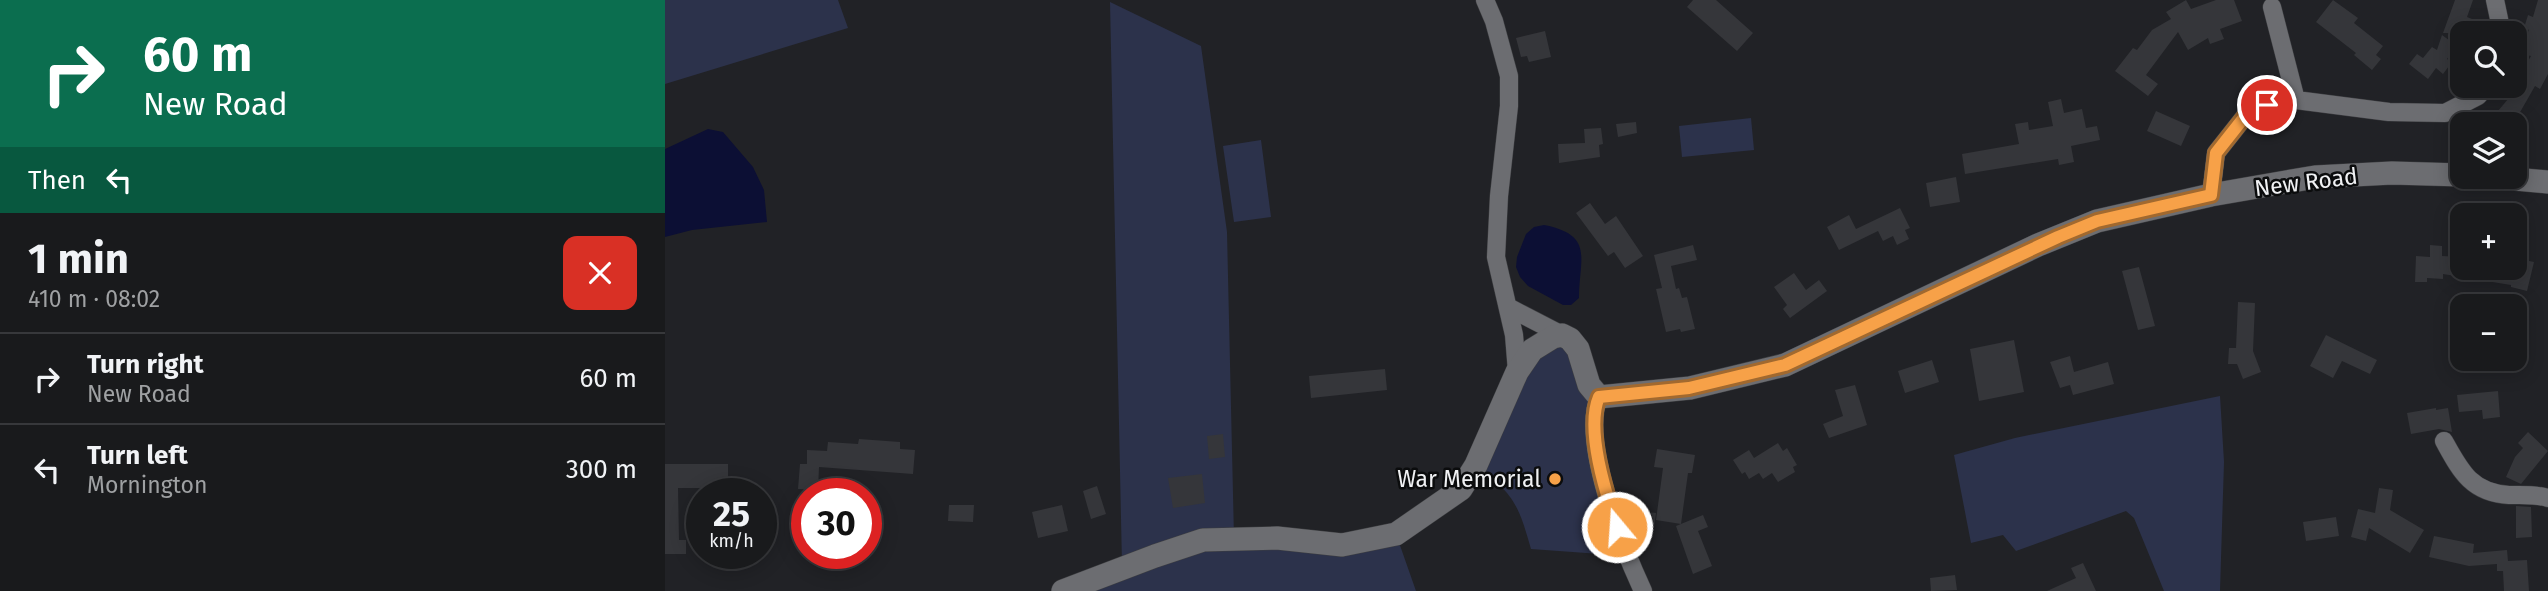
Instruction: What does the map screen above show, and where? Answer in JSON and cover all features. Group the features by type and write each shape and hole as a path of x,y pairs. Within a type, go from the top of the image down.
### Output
{"street":[{"path":"1485,0 1495,21 1509,76 1510,106 1499,196 1496,257 1514,335 1517,372"},
{"path":"2494,0 2500,21"},
{"path":"2272,7 2296,100"},
{"path":"2211,195 2216,153 2246,115 2267,105 2296,100 2389,111 2445,113 2474,98"},
{"name":"New Road","path":"1599,397 1689,388 1785,365 2050,240 2097,221 2211,195 2315,177 2392,173 2450,175"},
{"path":"2527,180 2548,182"},
{"path":"1508,307 1570,339 1578,349 1589,385 1599,397 1594,410 1602,482 1625,551 1643,591"},
{"path":"1063,591 1155,555 1203,540 1277,538 1342,545 1396,534 1461,489 1476,465 1517,372 1532,350 1553,337 1562,335"},
{"path":"2444,441 2460,471 2477,486 2504,495 2548,498"}],"shaded area":[{"path":"665,0 838,0 848,28 665,84"},
{"path":"1110,2 1201,46 1227,232 1234,538 1396,534 1416,591 1061,591 1122,565"},
{"path":"1751,118 1754,150 1682,157 1679,126"},
{"path":"708,129 723,132 753,167 764,190 767,222 692,230 665,237 665,149"},
{"path":"1261,140 1271,217 1234,222 1223,146"},
{"path":"1544,225 1571,235 1581,251 1579,298 1571,305 1563,305 1528,286 1516,267 1526,234 1534,227"},
{"path":"1562,335 1594,410 1625,551 1614,555 1531,549 1513,501 1499,484 1476,465 1517,372"},
{"path":"2220,396 2224,462 2220,591 2164,591 2134,518 2126,511 2016,551 2003,535 1971,543 1954,455 2015,438"}],"building":[{"path":"1693,0 1716,0 1753,33 1737,51 1687,7"},
{"path":"2186,0 2191,9 2216,0 2234,0 2242,21 2220,29 2224,39 2210,44 2208,38 2188,50 2178,32 2146,75 2158,84 2148,96 2115,71 2133,48 2137,50 2152,30 2171,19 2166,12"},
{"path":"2333,0 2358,18 2354,23 2383,46 2376,55 2381,59 2372,70 2354,55 2356,53 2316,22"},
{"path":"2455,0 2473,0 2467,17 2471,21 2450,21 2450,33 2443,33"},
{"path":"2538,0 2548,0 2548,74 2540,89 2535,86 2520,112 2497,112 2509,98 2527,98 2527,63 2531,56 2527,55 2529,30 2526,21 2528,15 2533,17"},
{"path":"1545,31 1551,57 1529,62 1527,56 1521,57 1516,38"},
{"path":"2442,35 2450,41 2450,55 2447,59 2450,65 2443,74 2436,68 2428,79 2409,64 2417,54 2423,58 2432,47 2437,50"},
{"path":"2061,99 2064,113 2082,109 2086,128 2097,126 2100,140 2071,146 2074,162 2059,165 2058,159 1965,174 1962,154 2019,144 2015,124 2028,122 2029,130 2053,126 2048,102"},
{"path":"2156,111 2190,126 2181,146 2147,131"},
{"path":"1636,122 1637,133 1618,137 1616,124"},
{"path":"1601,128 1603,144 1599,145 1600,157 1559,163 1558,144 1585,143 1584,129"},
{"path":"1956,177 1960,202 1930,207 1926,183"},
{"path":"1590,203 1605,224 1616,216 1643,256 1625,268 1614,252 1608,256 1576,213"},
{"path":"1900,208 1910,228 1905,230 1909,239 1897,245 1893,236 1883,241 1878,231 1839,250 1827,227 1849,215 1856,229"},
{"path":"1693,245 1697,260 1671,266 1676,289 1679,288 1682,298 1687,297 1695,329 1666,332 1656,289 1662,288 1654,255"},
{"path":"2430,245 2442,246 2442,256 2450,256 2450,275 2443,274 2443,279 2427,278 2427,282 2415,282 2416,256 2430,257"},
{"path":"2527,261 2534,262 2527,291 2511,285 2480,280 2527,280"},
{"path":"2139,267 2155,326 2138,330 2122,271"},
{"path":"1794,273 1806,290 1819,280 1827,291 1790,318 1783,309 1787,305 1774,287"},
{"path":"2238,302 2255,303 2253,351 2261,372 2243,379 2237,364 2228,364 2229,348 2236,348"},
{"path":"2326,335 2377,360 2370,374 2342,361 2333,378 2310,366"},
{"path":"2014,340 2024,392 1979,401 1970,349"},
{"path":"2070,356 2074,372 2108,362 2114,384 2073,395 2070,385 2060,388 2050,362"},
{"path":"1932,360 1939,382 1905,393 1898,371"},
{"path":"1385,369 1387,390 1311,398 1309,376"},
{"path":"1855,385 1867,425 1829,438 1823,424 1843,416 1835,390"},
{"path":"2498,391 2500,417 2483,419 2482,410 2459,412 2457,395"},
{"path":"2448,408 2452,432 2439,429 2411,434 2407,413"},
{"path":"2528,432 2548,451 2521,484 2506,477 2515,457 2523,448 2518,443"},
{"path":"1223,434 1225,457 1209,459 1207,436"},
{"path":"859,439 900,442 900,449 915,450 913,474 819,467 819,478 799,478 800,464 807,464 807,450 827,451 828,442 858,444"},
{"path":"1778,443 1783,451 1787,448 1797,465 1793,467 1795,472 1778,482 1772,473 1763,479 1759,473 1749,479 1745,472 1742,474 1733,460 1749,450 1754,458"},
{"path":"1657,449 1695,455 1692,473 1688,473 1681,524 1656,520 1663,468 1654,467"},
{"path":"665,464 728,464 728,478 686,478 686,488 678,488 679,540 686,540 686,554 665,554"},
{"path":"1202,474 1205,503 1173,508 1168,478"},
{"path":"1097,486 1106,514 1091,519 1083,491"},
{"path":"2379,488 2393,490 2390,510 2424,530 2410,553 2369,528 2366,541 2351,537 2358,509 2375,513"},
{"path":"949,505 974,505 973,522 948,521"},
{"path":"1062,505 1068,531 1038,538 1032,512"},
{"path":"2516,506 2531,507 2532,537 2516,538"},
{"path":"1632,510 1656,513 1654,528 1630,525"},
{"path":"1703,515 1708,527 1698,531 1712,566 1693,574 1676,526"},
{"path":"2336,517 2339,536 2306,541 2303,522"},
{"path":"2434,536 2474,544 2473,553 2507,550 2508,561 2527,560 2529,591 2504,591 2503,571 2497,571 2497,564 2469,566 2429,557"},
{"path":"2083,563 2096,591 2047,591 2076,578 2071,568"},
{"path":"1955,575 1957,590 1931,591 1930,578"}],"place":[{"name":"War Memorial","path":"1555,479"}],"route":[{"path":"1617,527 1602,482 1594,410 1599,397 1689,388 1785,365 2038,245 2097,221 2211,195 2216,153 2246,115 2267,105"}]}
